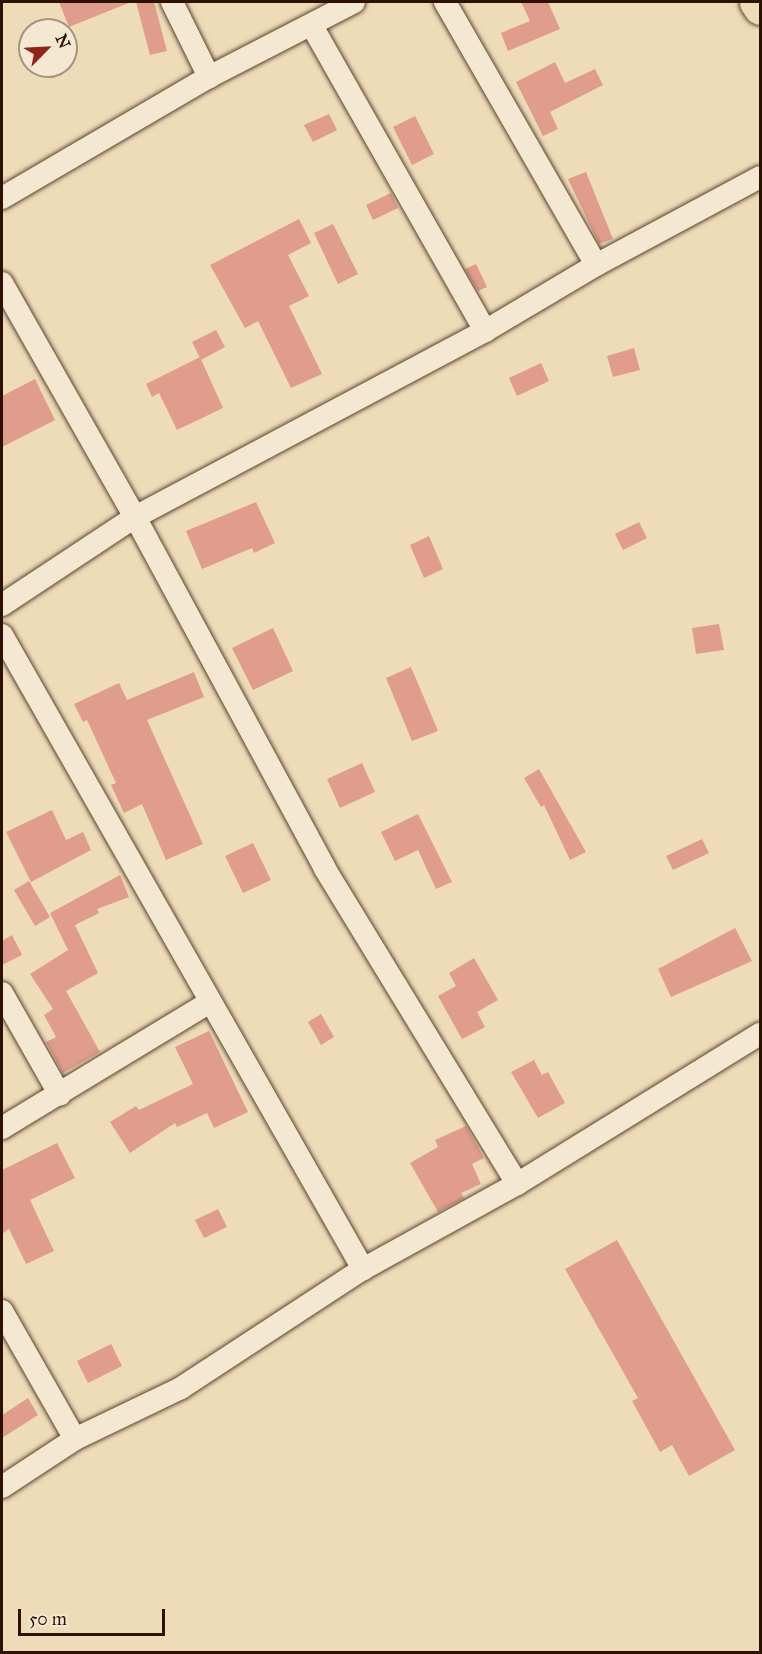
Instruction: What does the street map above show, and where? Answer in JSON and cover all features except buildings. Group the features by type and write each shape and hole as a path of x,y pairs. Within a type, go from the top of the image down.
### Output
{"main road":[{"path":"756,2 760,8"}],"street":[{"path":"172,2 209,76"},
{"path":"2,198 209,76 312,26 354,2"},
{"path":"445,2 596,265"},
{"path":"312,26 485,331"},
{"path":"2,605 135,517 485,331 596,265 760,177"},
{"path":"2,283 135,517 325,869 517,1184"},
{"path":"2,635 8,662 136,866 208,1003 363,1269"},
{"path":"2,993 60,1095"},
{"path":"2,1128 60,1095 208,1003"},
{"path":"2,1487 75,1439 181,1388 363,1269 517,1184 760,1034"},
{"path":"2,1311 75,1439"}]}
